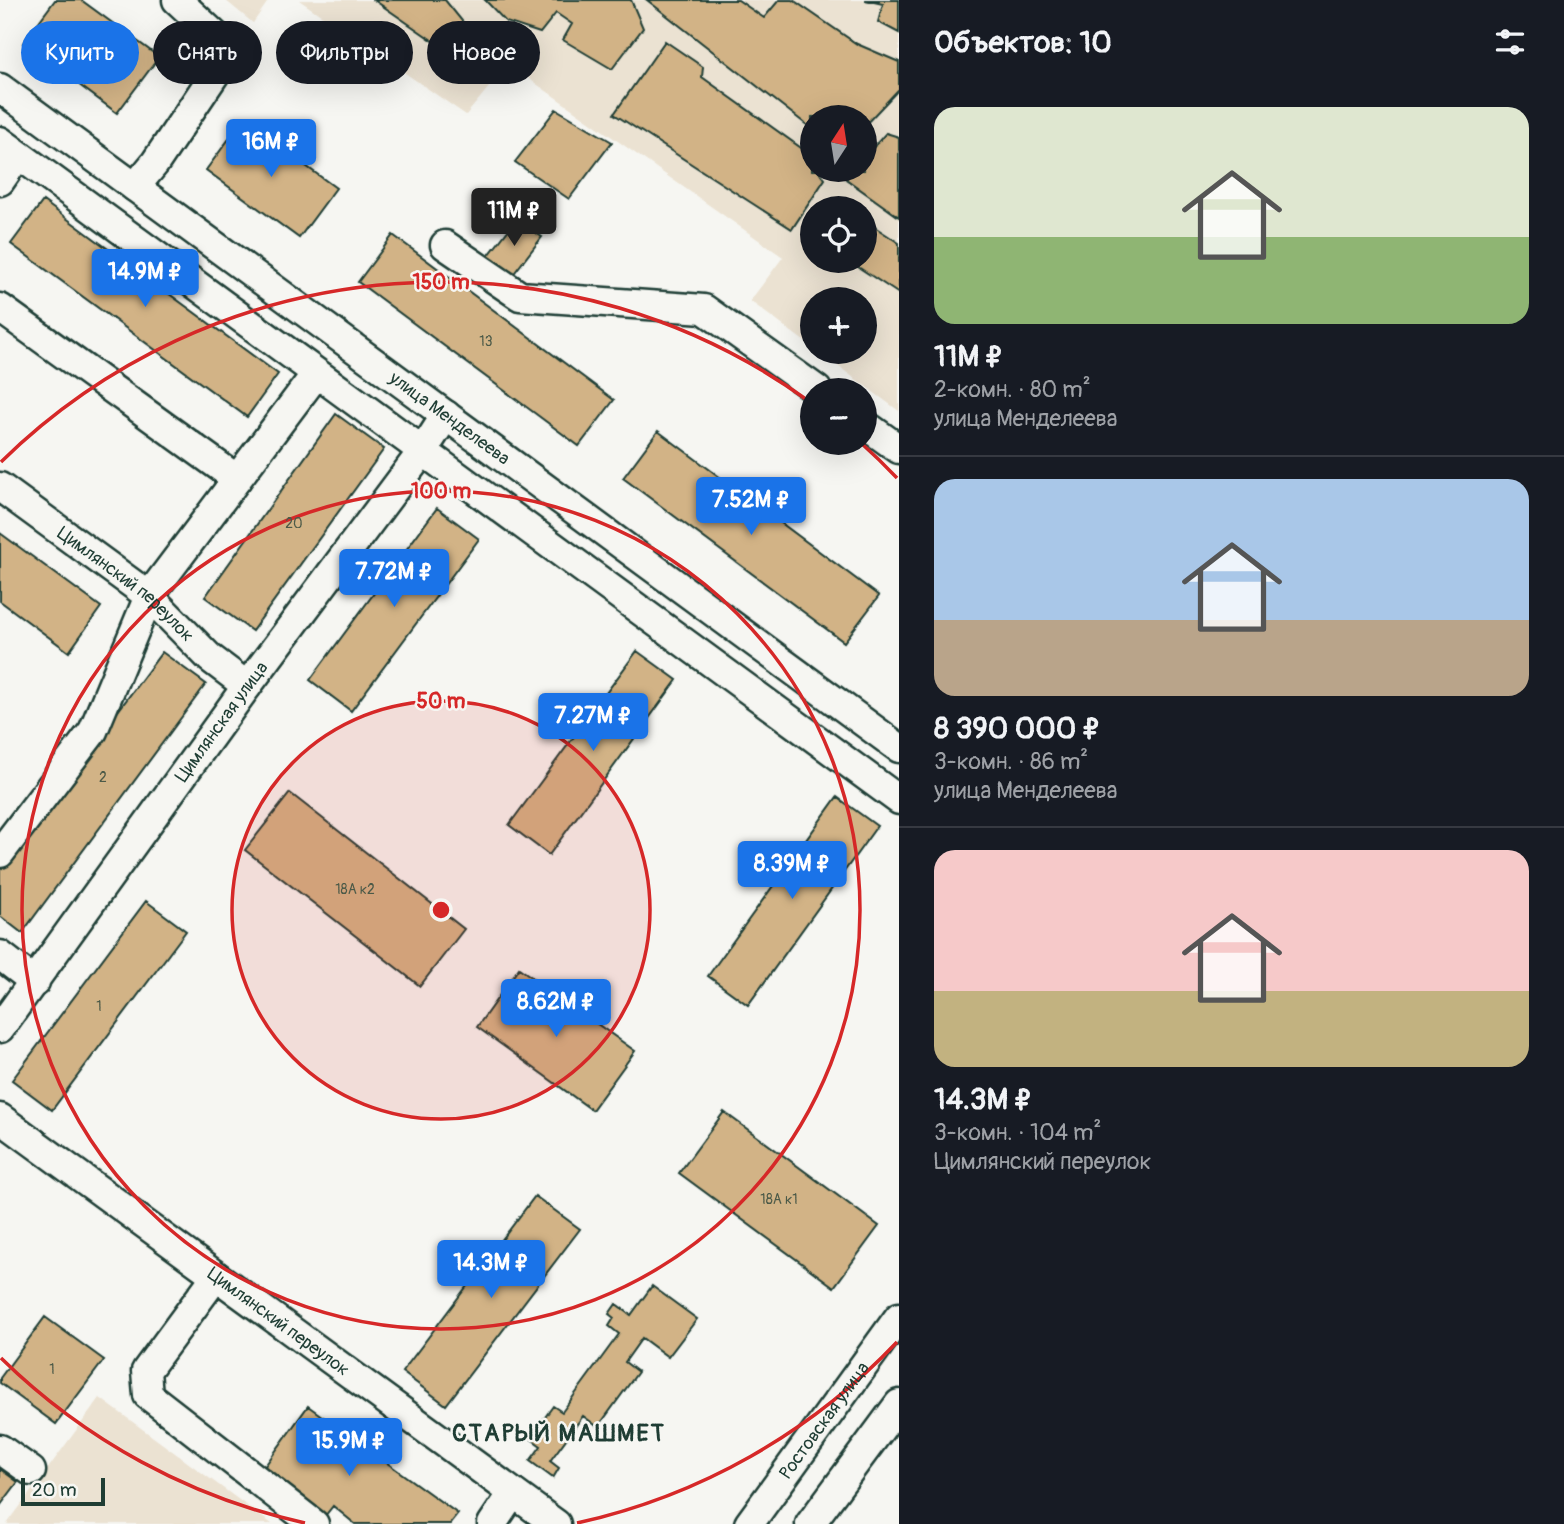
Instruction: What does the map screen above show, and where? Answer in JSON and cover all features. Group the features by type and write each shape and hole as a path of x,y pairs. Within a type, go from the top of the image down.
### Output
{"street":[{"path":"135,187 156,163 230,50 177,0"},
{"name":"улица Менделеева","path":"0,88 899,748"},
{"path":"0,181 9,148 899,800"},
{"path":"445,245 520,296 704,309 800,378"},
{"path":"0,308 237,479"},
{"path":"0,853 93,731 149,596 316,374"},
{"name":"Цимлянская улица","path":"0,1028 247,686 422,452 446,415"},
{"path":"877,433 899,449"},
{"name":"Цимлянский переулок","path":"0,486 149,596 210,658 247,686"},
{"path":"0,955 35,982"},
{"name":"Цимлянский переулок","path":"0,1118 556,1524"},
{"path":"216,1276 146,1371 148,1395 314,1524"},
{"name":"Ростовская улица","path":"749,1524 899,1317"},
{"path":"810,1524 899,1404"},
{"path":"0,1449 31,1471"},
{"path":"492,1524 513,1493"}],"shaded area":[{"path":"225,0 269,0 254,21 251,21"},
{"path":"299,0 899,0 899,411 877,395 877,378 854,378 835,364 877,364 877,287 800,287 800,338 750,301 783,257 536,84 540,84 540,21 427,21 427,84 492,84 466,115 413,79 413,21 329,21"},
{"path":"100,1398 272,1524 7,1524"}],"building":[{"path":"55,0 81,0 110,21 39,21"},
{"path":"374,0 445,0 462,21 427,21 427,37 413,27 413,21 404,21"},
{"path":"485,0 631,0 643,28 612,69 563,40 572,24 556,13 540,33 540,21 505,21"},
{"path":"647,0 738,0 764,18 779,0 793,0 857,44 899,62 899,89 877,112 877,105 800,105 800,120"},
{"path":"865,0 899,0 899,33 878,22 883,4"},
{"path":"665,41 703,67 702,77 800,147 800,182 823,182 814,196 800,196 800,217 792,229 614,114"},
{"path":"139,42 153,53 153,65 139,84"},
{"path":"78,84 139,84 117,113"},
{"path":"556,109 612,142 569,199 515,162"},
{"path":"243,120 336,188 299,238 206,170"},
{"path":"886,133 899,137 899,217 877,201 877,196 870,196 850,182 877,182 877,143"},
{"path":"43,201 278,374 247,417 11,244"},
{"path":"516,220 542,237 512,276 486,259"},
{"path":"877,229 899,243 899,294 867,273 877,273"},
{"path":"393,235 614,400 579,446 358,282"},
{"path":"336,414 384,449 252,631 205,597"},
{"path":"658,431 879,596 844,642 623,478"},
{"path":"437,508 479,539 351,711 310,680"},
{"path":"0,533 101,607 69,652 0,601"},
{"path":"637,651 677,680 549,855 509,825"},
{"path":"162,652 206,684 22,933 0,916 0,870"},
{"path":"290,793 464,929 420,986 245,850"},
{"path":"837,797 877,826 748,1005 708,976"},
{"path":"146,901 186,931 52,1110 12,1080"},
{"path":"519,968 635,1051 592,1110 477,1027"},
{"path":"724,1112 879,1226 834,1287 679,1173"},
{"path":"535,1196 580,1229 446,1405 402,1372"},
{"path":"652,1286 697,1319 668,1357 642,1338 625,1362 638,1372 598,1427 583,1416 550,1461 559,1468 553,1478 530,1461 541,1446 530,1438 553,1406 562,1412 619,1334 609,1326 614,1318 609,1314 616,1304 631,1315"},
{"path":"45,1317 104,1360 56,1424 0,1383 0,1378"},
{"path":"308,1406 458,1514 450,1524 355,1524 333,1506 325,1516 262,1470"},
{"path":"0,1469 18,1482 0,1506"}],"district":[{"name":"СТАРЫЙ МАШМЕТ","path":"559,1433"}]}
